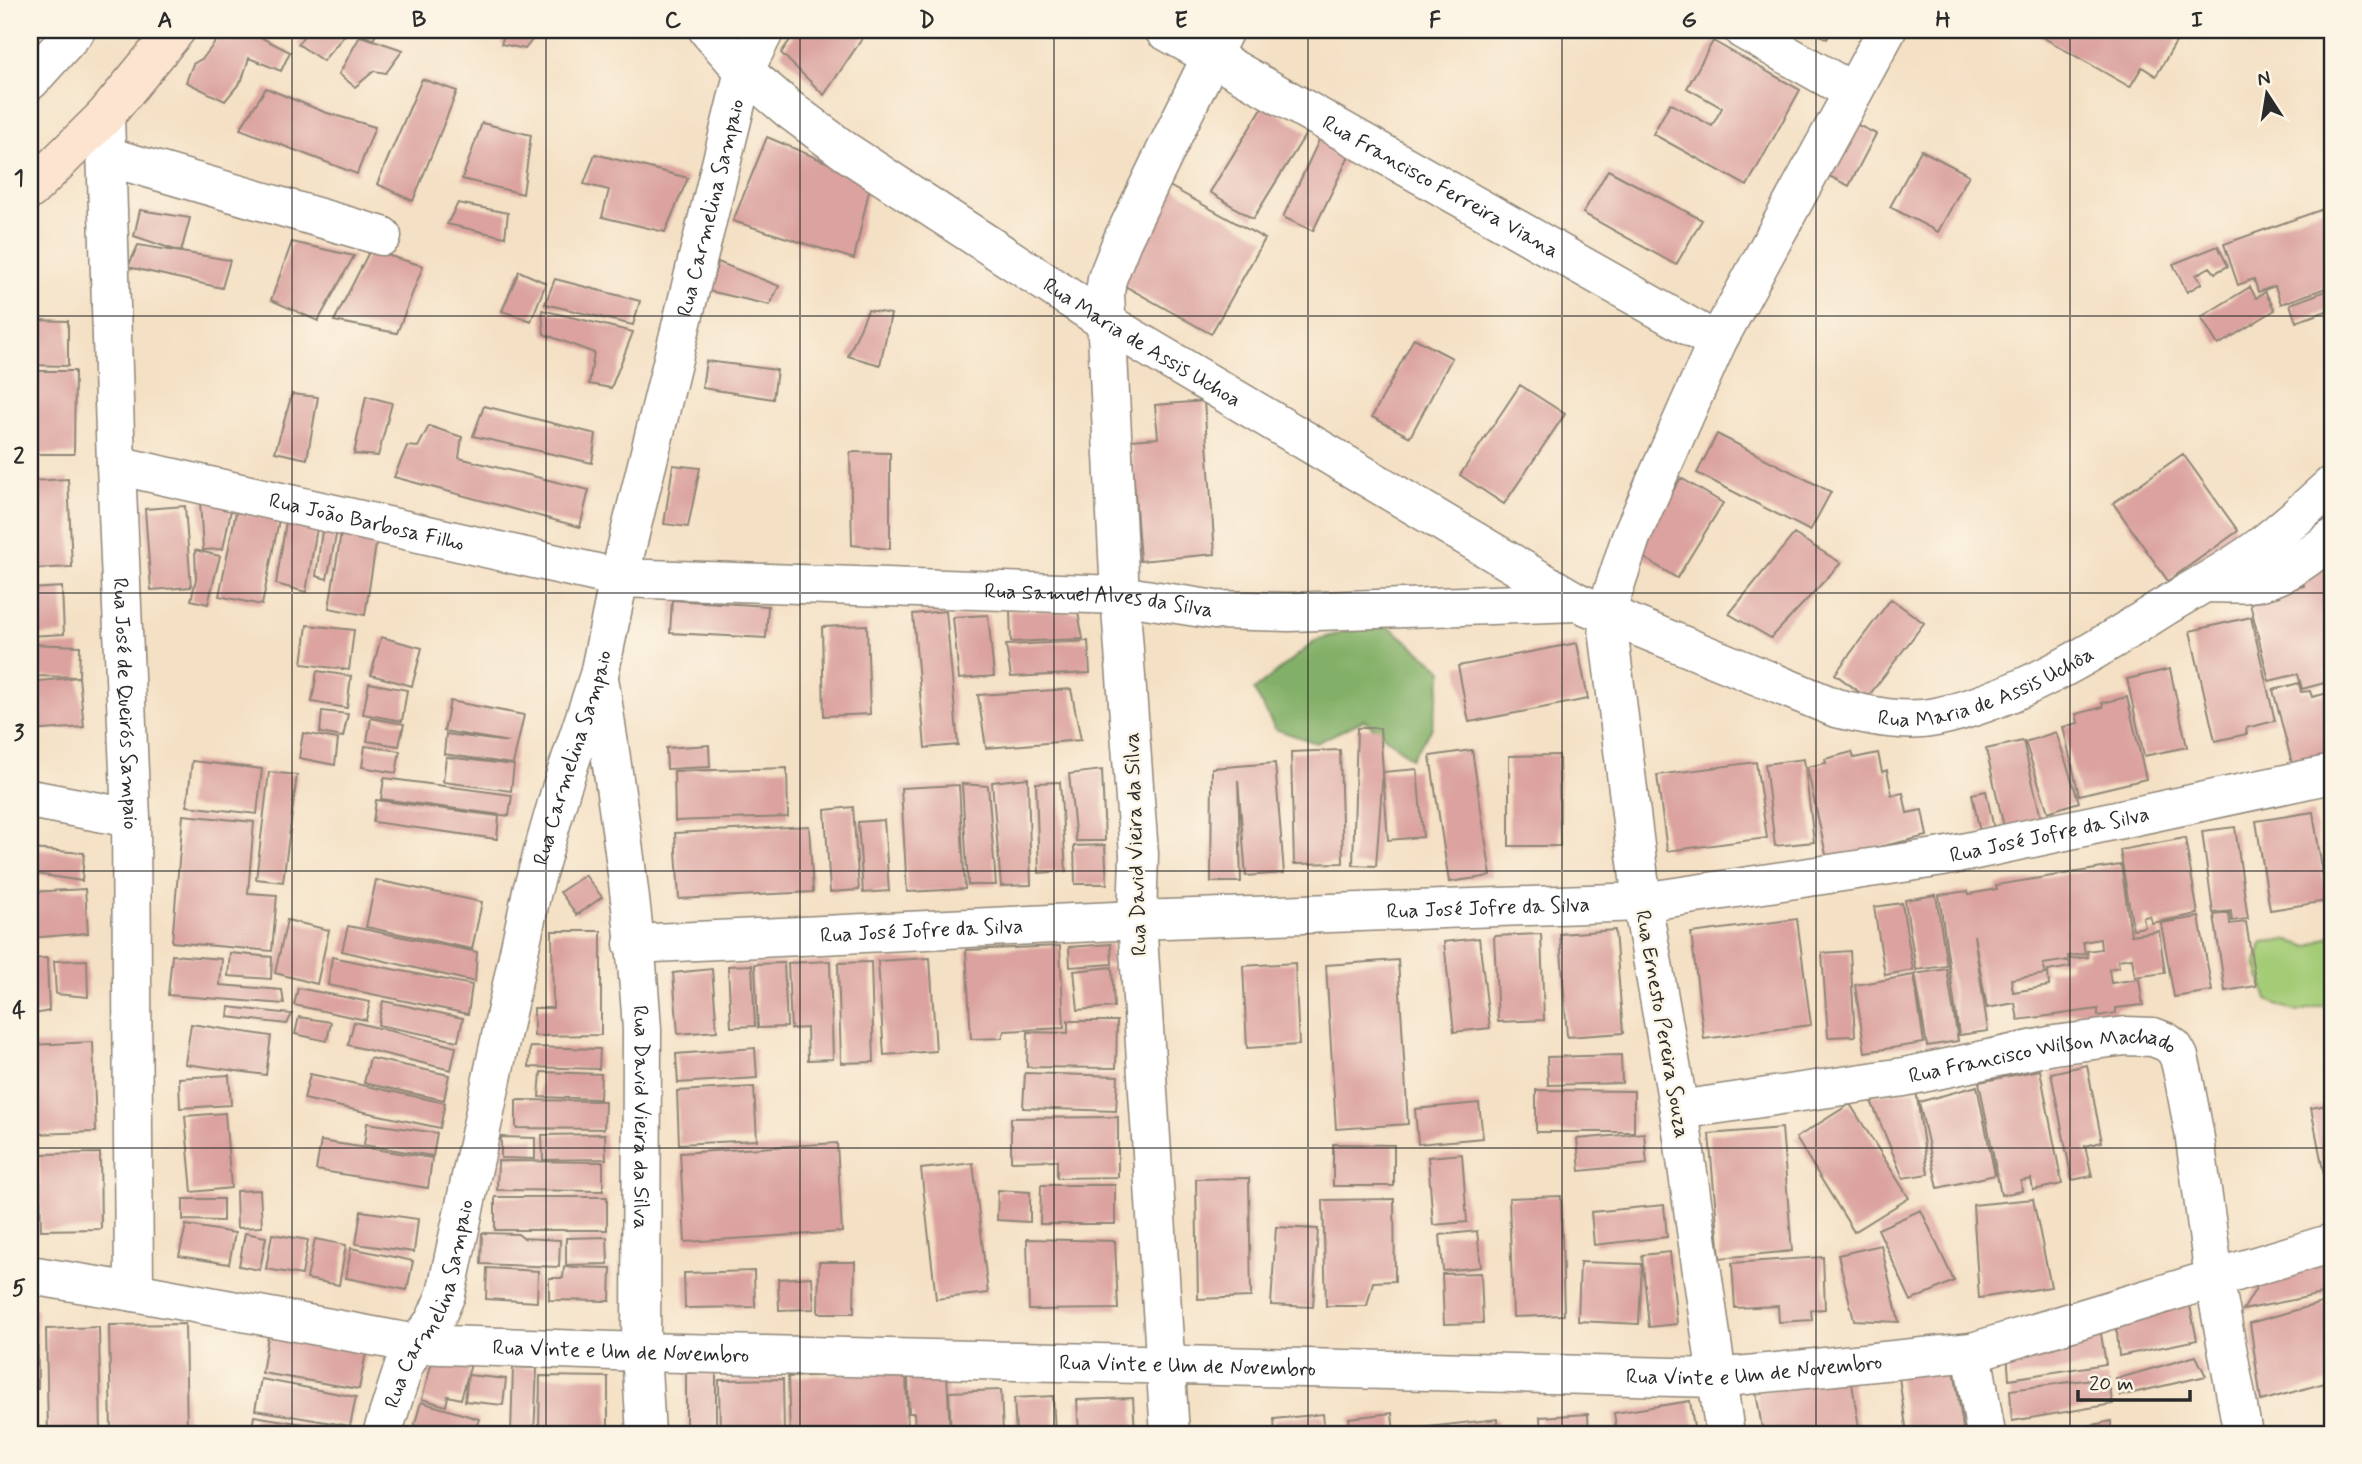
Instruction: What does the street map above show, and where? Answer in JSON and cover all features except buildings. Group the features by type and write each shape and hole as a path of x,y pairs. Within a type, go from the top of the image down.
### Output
{"main road":[{"path":"30,190 104,116 176,30"}],"street":[{"path":"30,81 76,30"},
{"name":"Rua Maria de Assis Uchoa","path":"708,30 744,71 845,151 1109,324 1591,607"},
{"name":"Rua Carmelina Sampaio","path":"382,1434 400,1375 416,1344 434,1322 446,1294 532,891 598,675 619,578 744,71 765,30"},
{"name":"Rua Francisco Ferreira Viana","path":"1164,30 1217,43 1717,342"},
{"path":"1743,30 1853,92"},
{"path":"1591,607 1631,537 1717,342 1887,30"},
{"name":"Rua David Vieira da Silva","path":"1170,1434 1137,920 1138,840 1120,595 1109,324 1105,294 1110,271 1122,241 1217,43"},
{"name":"Rua José de Queirós Sampaio","path":"104,116 131,818 134,1292"},
{"path":"106,156 382,236"},
{"name":"Rua João Barbosa Filho","path":"116,466 619,578"},
{"name":"Rua Maria de Assis Uchôa","path":"1591,607 1836,708 1900,719 1934,718 1970,708 2015,690 2112,641 2259,548 2332,485"},
{"path":"2206,583 2244,583 2273,577 2332,538"},
{"name":"Rua Samuel Alves da Silva","path":"619,578 1120,595 1214,610 1289,612 1591,607"},
{"name":"Rua Ernesto Pereira Souza","path":"1591,607 1679,1110 1725,1434"},
{"name":"Rua David Vieira da Silva","path":"598,675 620,814 642,1030 641,1352 646,1434"},
{"name":"Rua José Jofre da Silva","path":"633,944 1137,920 1642,902 1943,858 2332,774"},
{"path":"30,799 131,818"},
{"name":"Rua Francisco Wilson Machado","path":"1679,1110 1904,1077 2054,1045 2126,1036 2153,1037 2174,1048 2179,1057 2194,1132 2214,1278 2243,1434"},
{"name":"Rua Vinte e Um de Novembro","path":"30,1275 416,1344 641,1352 1717,1378 1972,1352 2332,1243"},
{"path":"1972,1352 1986,1434"}],"green space":[{"path":"1382,621 1443,670 1431,730 1411,758 1364,720 1316,743 1275,729 1254,690 1317,640"},
{"path":"2332,790 2332,868 2322,814"},
{"path":"2332,935 2332,1003 2296,1012 2267,1000 2256,962 2263,942 2287,941 2308,947"}]}
